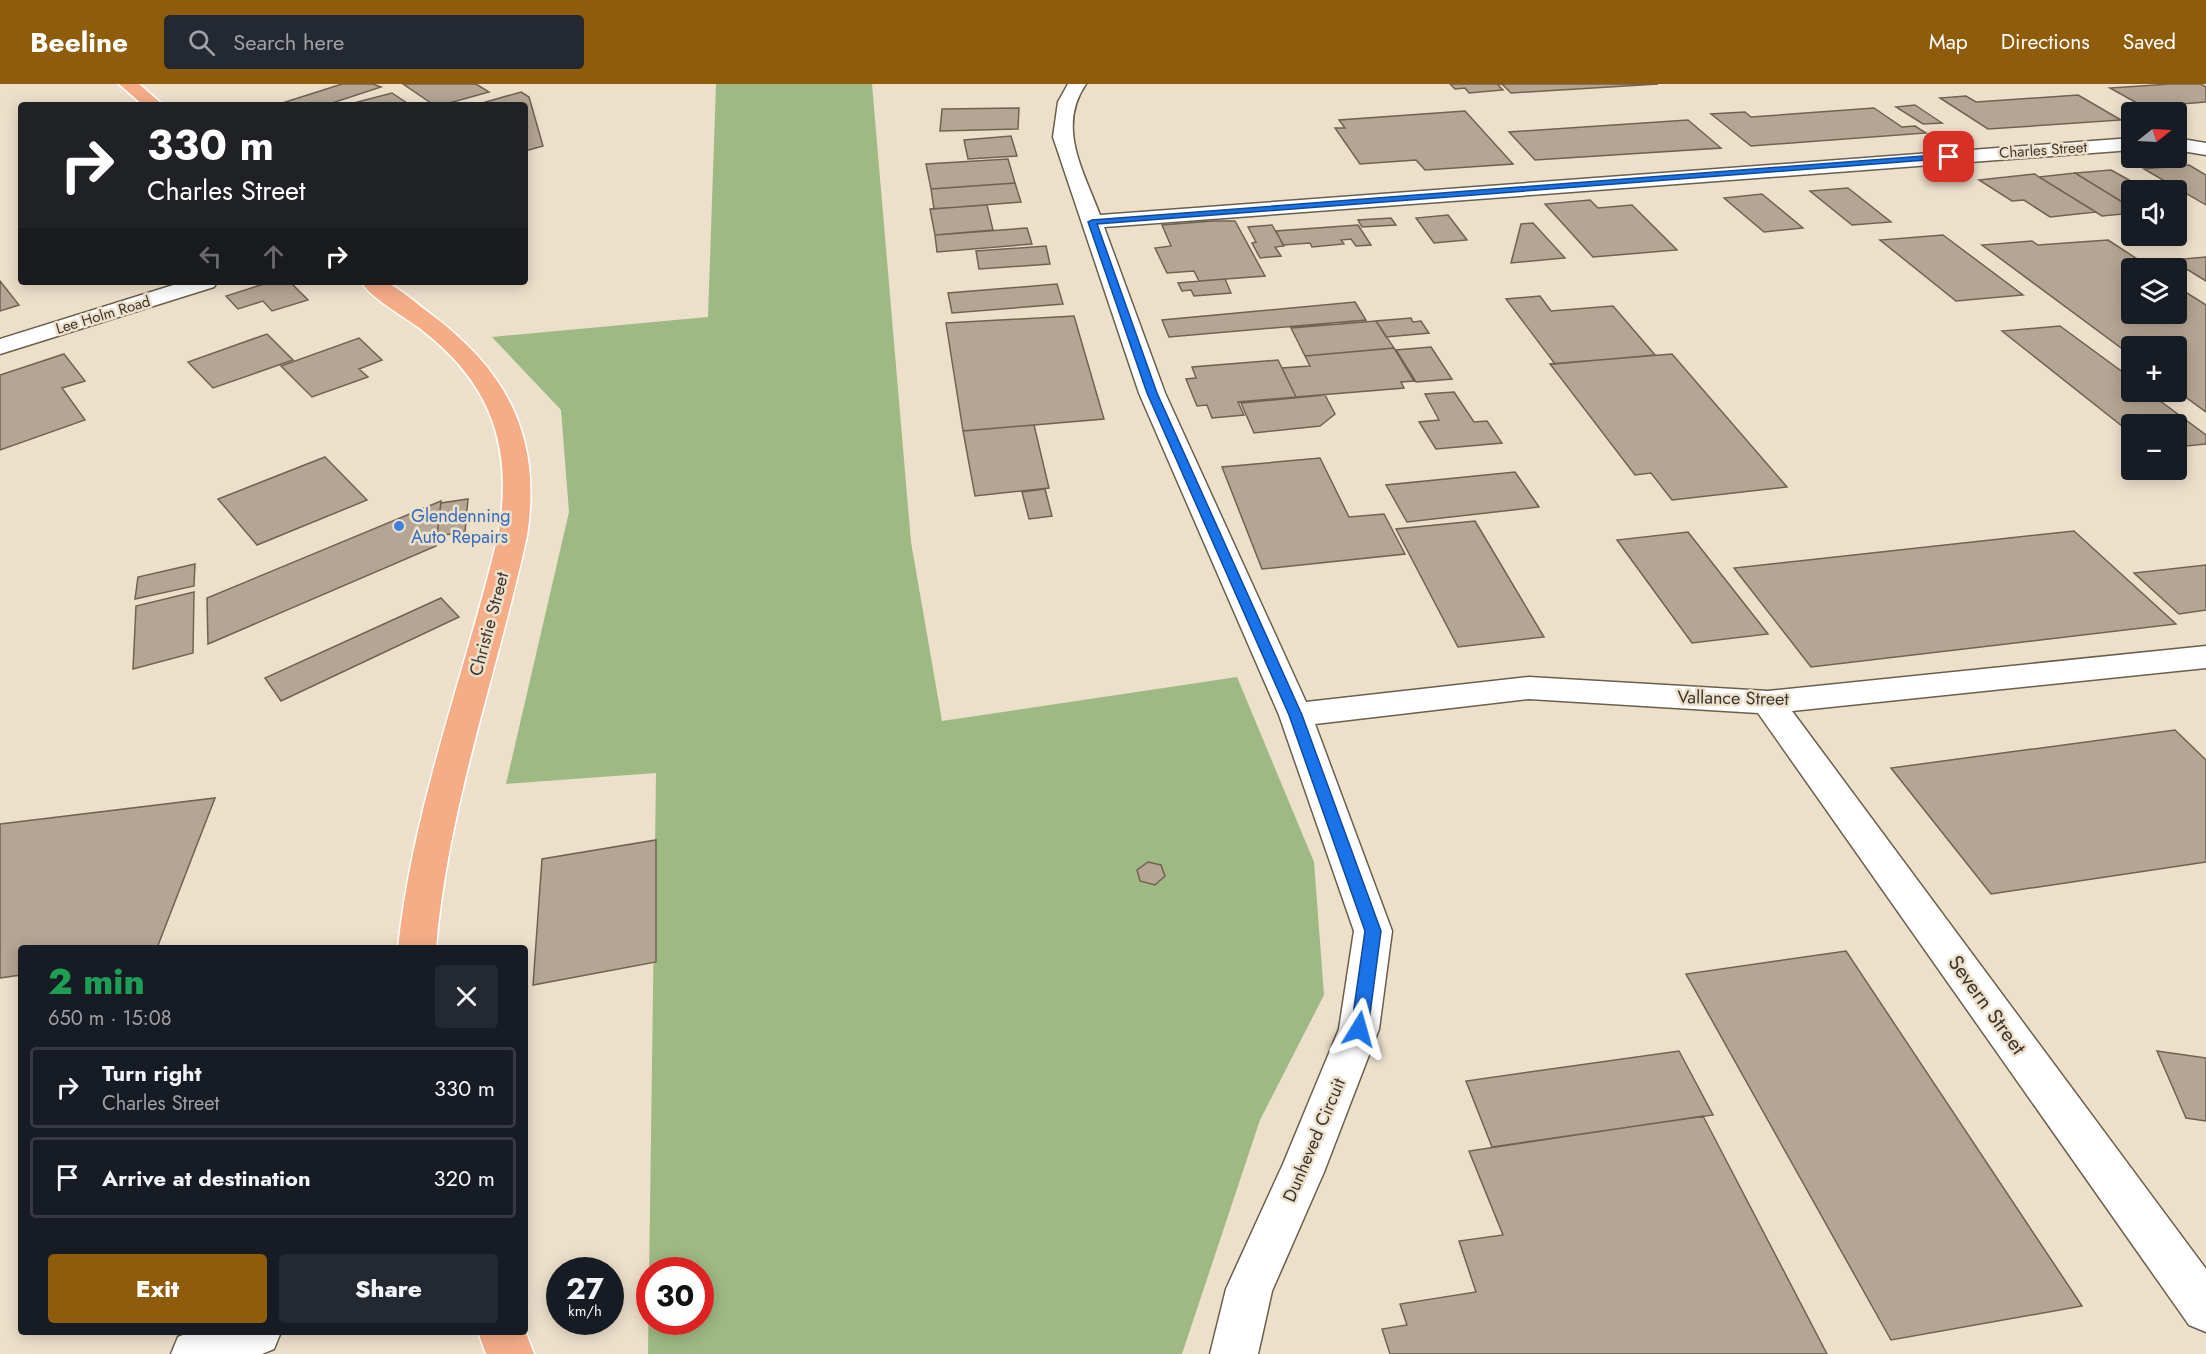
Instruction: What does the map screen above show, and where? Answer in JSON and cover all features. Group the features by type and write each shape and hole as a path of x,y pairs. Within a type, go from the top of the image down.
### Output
{"main road":[{"path":"128,84 150,102"},
{"name":"Christie Street","path":"376,285 461,352 489,386 510,431 518,483 516,510 504,565 426,870 417,945"},
{"path":"503,1335 510,1354"}],"street":[{"name":"Dunheved Circuit","path":"1077,84 1073,88 1062,120 1062,137 1152,393 1295,715 1373,931 1359,1029 1302,1172 1249,1289 1234,1354"},
{"name":"Charles Street","path":"1092,222 2121,145"},
{"path":"2187,146 2206,149"},
{"name":"Lee Holm Road","path":"0,347 196,285"},
{"name":"Vallance Street","path":"1295,715 1529,688 1768,702 2206,657"},
{"name":"Severn Street","path":"1768,702 2206,1308"},
{"path":"195,1354 249,1335"}],"green space":[{"path":"716,84 872,84 911,542 942,721 1237,677 1314,862 1324,995 1260,1120 1182,1354 648,1354 648,1335 714,1335 714,1257 649,1257 656,773 506,784 569,512 561,410 492,337 708,317"}],"building":[{"path":"342,84 373,84 381,87 335,102 285,102"},
{"path":"403,84 476,84 489,92 453,102 430,102"},
{"path":"1450,84 1502,84 1498,85 1503,90 1469,93 1465,88 1455,89"},
{"path":"1502,84 1658,84 1511,93"},
{"path":"2201,84 2206,87 2206,102 2135,102 2110,88"},
{"path":"521,92 529,97 543,146 528,150 528,102 486,102"},
{"path":"392,93 406,102 358,102"},
{"path":"2078,95 2121,120 1988,129 1940,98 1966,96 1976,102"},
{"path":"1915,105 1942,123 1923,124 1896,107"},
{"path":"1019,108 1018,129 940,131 942,109"},
{"path":"1874,108 1902,127 1915,126 1926,133 1751,146 1711,114 1745,112 1751,117"},
{"path":"1465,111 1513,164 1425,170 1416,160 1360,164 1335,128 1345,128 1339,120"},
{"path":"1688,120 1721,148 1535,160 1509,132"},
{"path":"1011,136 1017,156 968,159 964,140"},
{"path":"1008,159 1015,183 931,189 926,164"},
{"path":"2187,165 2206,175 2206,205 2187,194 2187,180 2163,180 2144,169 2187,168"},
{"path":"2111,170 2129,180 2121,180 2121,201 2075,173"},
{"path":"2075,173 2121,201 2121,214 2102,216 2039,177"},
{"path":"2035,174 2096,212 2050,217 2024,200 2012,201 1979,180"},
{"path":"1015,183 1021,202 934,209 931,189"},
{"path":"1848,188 1891,222 1852,225 1810,191"},
{"path":"1762,194 1803,228 1764,232 1724,198"},
{"path":"1590,200 1598,208 1632,205 1677,250 1593,257 1545,204"},
{"path":"987,205 993,230 935,235 930,209"},
{"path":"1448,215 1467,240 1434,243 1416,218"},
{"path":"1391,218 1396,225 1362,227 1358,220"},
{"path":"1235,221 1265,276 1199,281 1194,271 1167,273 1155,248 1171,246 1162,225"},
{"path":"1533,223 1565,258 1511,263 1521,224"},
{"path":"1272,225 1284,246 1275,247 1281,256 1260,258 1252,243 1256,242 1248,227"},
{"path":"1358,225 1371,245 1356,246 1351,239 1341,240 1344,244 1312,247 1310,243 1283,245 1276,231"},
{"path":"1027,228 1032,244 937,252 935,235"},
{"path":"1943,235 2023,295 1956,301 1880,240"},
{"path":"2108,240 2136,258 2121,258 2121,324 2187,324 2187,293 2206,305 2206,412 2187,398 2187,336 2121,336 2121,348 1982,245 2032,241 2038,245"},
{"path":"1046,246 1050,264 979,269 976,251"},
{"path":"2206,257 2206,281 2187,269 2187,259"},
{"path":"1225,279 1231,293 1194,296 1191,290 1182,291 1178,283"},
{"path":"0,281 19,305 0,311"},
{"path":"1057,284 1063,304 952,313 948,293"},
{"path":"261,285 293,285 308,300 272,311 263,301 238,309 226,296"},
{"path":"1540,296 1551,311 1613,306 1655,355 1555,364 1506,299"},
{"path":"1355,302 1366,320 1169,337 1162,320"},
{"path":"1074,316 1104,419 963,431 946,323"},
{"path":"1411,318 1413,322 1421,321 1429,333 1386,337 1376,321"},
{"path":"1376,321 1394,348 1305,356 1291,328"},
{"path":"2060,326 2121,371 2121,402 2161,402 2178,414 2121,414 2121,425 2002,331"},
{"path":"267,334 293,360 213,388 188,362"},
{"path":"359,338 382,360 359,369 368,377 312,397 281,366"},
{"path":"1431,347 1452,379 1416,382 1396,350"},
{"path":"1394,348 1414,381 1401,382 1404,388 1296,397 1282,368 1310,366 1305,356"},
{"path":"64,354 85,381 62,388 85,420 0,450 0,375"},
{"path":"1672,354 1787,487 1672,500 1651,473 1635,475 1550,364"},
{"path":"1278,360 1296,397 1238,402 1244,415 1212,418 1207,405 1197,406 1186,379 1196,378 1192,367"},
{"path":"1454,392 1474,422 1487,421 1502,443 1436,449 1419,422 1439,420 1425,394"},
{"path":"1325,395 1335,414 1320,426 1254,433 1241,403"},
{"path":"2187,421 2206,435 2206,444 2187,446"},
{"path":"1034,425 1049,488 975,496 963,431"},
{"path":"325,457 367,500 257,545 218,499"},
{"path":"1320,458 1349,517 1384,514 1405,554 1262,569 1222,467"},
{"path":"1515,472 1539,507 1407,522 1386,485"},
{"path":"1045,489 1052,516 1029,519 1022,492"},
{"path":"468,499 465,532 437,536 441,503"},
{"path":"441,501 436,546 208,644 207,598"},
{"path":"1475,521 1544,637 1458,647 1396,529"},
{"path":"2074,531 2176,624 1811,667 1734,568"},
{"path":"1688,532 1768,634 1692,643 1617,540"},
{"path":"195,564 194,586 135,599 138,577"},
{"path":"2206,565 2206,610 2179,614 2134,573"},
{"path":"194,592 193,653 133,669 136,606"},
{"path":"441,598 459,617 281,701 265,678"},
{"path":"2175,730 2206,760 2206,862 1991,894 1891,768"},
{"path":"215,798 158,945 18,945 18,975 0,978 0,824"},
{"path":"656,840 656,962 533,985 542,859"},
{"path":"1148,862 1161,865 1165,876 1155,885 1140,881 1137,870"},
{"path":"1846,951 2082,1306 1891,1340 1686,974"},
{"path":"1679,1051 1713,1115 1492,1147 1466,1081"},
{"path":"2157,1051 2206,1058 2206,1121 2186,1118"},
{"path":"1703,1116 1827,1354 1390,1354 1382,1329 1407,1325 1400,1304 1476,1292 1459,1241 1503,1235 1469,1151"}],"place":[{"name":"Glendenning Auto Repairs","path":"399,526"}],"route":[{"path":"1359,1029 1373,931 1295,715 1152,393 1092,222 1949,157"}]}
